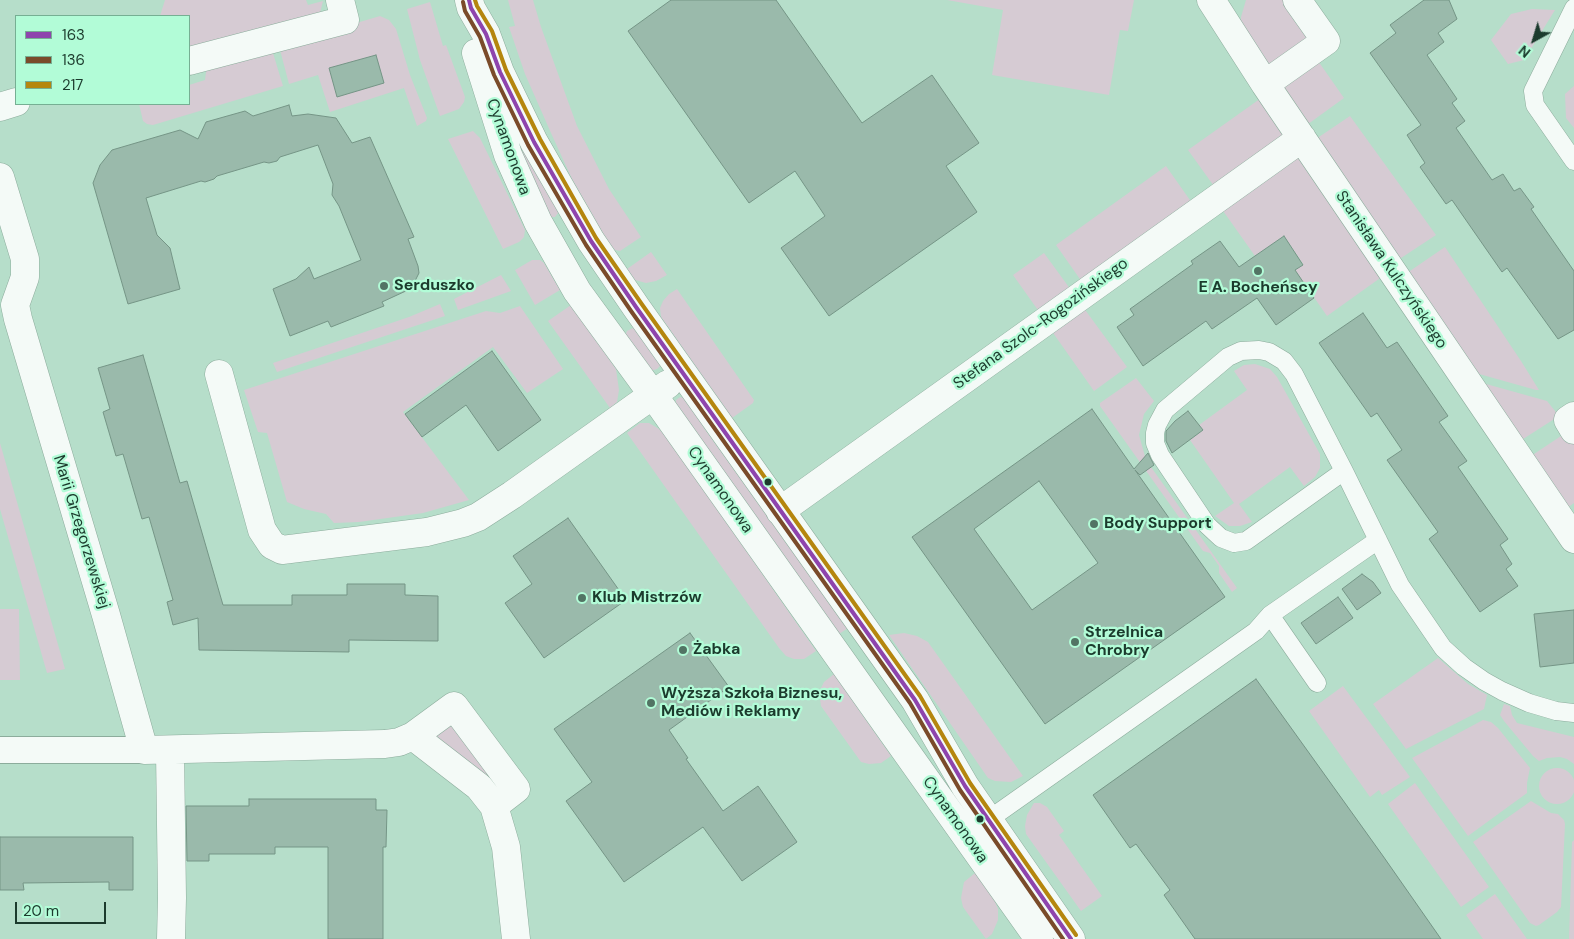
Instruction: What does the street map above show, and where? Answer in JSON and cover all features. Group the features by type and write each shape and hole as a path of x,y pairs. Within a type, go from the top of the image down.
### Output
{"street":[{"path":"190,61 345,20 340,0"},
{"name":"Stanisława Kulczyńskiego","path":"1211,0 1302,138 1570,523"},
{"path":"1265,84 1326,42 1297,0"},
{"name":"Cynamonowa","path":"470,4 486,34 500,72 534,142 579,222 636,307 915,700 965,786 1071,939"},
{"name":"Cynamonowa","path":"470,4 470,31 508,155 538,222 577,291 966,836 1028,936"},
{"path":"0,107 15,102"},
{"name":"Stefana Szolc-Rogozińskiego","path":"780,511 1302,138"},
{"name":"Marii Grzegorzewskiej","path":"0,177 25,259 26,277 14,306 144,750"},
{"path":"219,374 262,530 272,545 282,550 427,532 470,520 512,495 684,374"},
{"path":"1574,416 1568,420 1574,430"},
{"path":"0,750 170,750 385,744 399,742 413,736 454,706 516,789 494,806"},
{"path":"413,736 479,787 494,806 506,847 516,939"},
{"path":"170,750 171,939"},
{"path":"1028,936 1054,912"}],"lane":[{"path":"1574,8 1533,91 1535,105 1574,161"},
{"path":"1344,471 1246,541 1234,543 1221,538 1207,525 1160,455 1155,443 1155,433 1157,425 1166,410 1228,357 1241,351 1259,350 1269,352 1284,361 1294,374 1344,471 1378,540 1408,597 1444,648 1464,667 1484,681 1529,703 1556,711 1574,713"},
{"path":"966,836 1256,631 1270,615 1378,540"},
{"path":"1270,615 1317,683"}],"shaded area":[{"path":"165,0 306,0 308,5 323,1 319,17 190,51 190,15 160,15"},
{"path":"508,0 533,0 577,126 609,189 641,237 620,251 615,250 609,244 572,179 551,133 525,74 509,27 515,26"},
{"path":"947,0 1134,0 1128,31 1120,30 1109,95 992,75 1003,10"},
{"path":"1246,0 1288,0 1316,39 1268,74 1240,33 1241,17"},
{"path":"430,2 443,46 446,45 465,97 459,109 440,116 420,60 407,9"},
{"path":"1532,9 1555,10 1524,60 1508,64 1491,40 1511,14"},
{"path":"380,16 389,20 396,29 410,75 427,118 426,121 417,126 404,88 330,112 318,75 289,84 279,46"},
{"path":"273,53 283,86 153,125 143,121 139,105 190,105 190,85 205,80 207,64"},
{"path":"1316,58 1344,98 1304,127 1276,87"},
{"path":"1574,86 1574,128 1566,118 1565,94"},
{"path":"1264,96 1291,136 1216,189 1188,150"},
{"path":"1350,116 1436,235 1395,262 1313,141"},
{"path":"473,131 480,138 525,230 524,237 519,242 503,249 448,139"},
{"path":"522,151 525,151 559,207 555,217 548,217 520,155"},
{"path":"1299,154 1383,276 1327,316 1295,270 1303,264 1284,236 1255,256 1221,208"},
{"path":"1166,166 1192,203 1082,282 1056,245"},
{"path":"1445,247 1539,390 1472,372 1404,275"},
{"path":"651,252 667,275 656,281 646,283 635,280 627,269"},
{"path":"1044,253 1071,290 1040,313 1013,275"},
{"path":"532,260 540,260 544,263 560,290 535,305 515,270"},
{"path":"501,275 511,291 458,310 454,299"},
{"path":"677,289 754,400 753,403 732,418 661,317 660,308 663,301"},
{"path":"440,304 445,316 277,372 273,363 409,317"},
{"path":"571,305 616,369 619,390 617,402 610,408 548,321"},
{"path":"520,306 563,369 527,393 493,347 403,412 469,500 423,513 359,522 334,523 326,514 304,509 287,502 267,433 258,432 244,390 486,311 500,313"},
{"path":"1083,307 1127,367 1094,391 1051,330"},
{"path":"635,327 660,361 660,366 657,369 651,371 625,336 627,331"},
{"path":"1255,364 1270,369 1277,377 1320,454 1320,468 1315,477 1304,486 1290,467 1239,504 1252,522 1240,526 1229,526 1215,516 1234,503 1190,440 1203,430 1199,425 1247,390 1234,371 1244,365"},
{"path":"1136,378 1154,401 1144,414 1139,435 1146,460 1237,588 1232,592 1219,573 1219,566 1210,553 1203,551 1100,406 1100,403"},
{"path":"1479,382 1547,401 1559,416 1520,441"},
{"path":"680,397 685,398 691,404 704,428 797,558 824,588 851,626 836,636 675,405 676,400"},
{"path":"640,423 649,423 666,436 816,651 804,659 794,659 786,656 779,648 627,433"},
{"path":"1567,432 1574,443 1574,503 1567,508 1531,456"},
{"path":"0,443 65,669 47,673 0,509"},
{"path":"0,609 19,609 20,680 0,680"},
{"path":"904,633 917,636 928,642 1023,776 1011,782 995,781 988,778 889,635"},
{"path":"1438,658 1468,684 1487,695 1484,709 1406,749 1373,704"},
{"path":"834,674 891,756 881,763 869,764 861,762 821,706 819,692 824,682"},
{"path":"1343,686 1410,777 1382,795 1379,790 1370,797 1309,711"},
{"path":"1504,704 1510,706 1512,715 1517,723 1574,737 1574,764 1560,757 1539,761 1533,756 1500,715"},
{"path":"447,720 493,770 486,782 432,738"},
{"path":"1483,720 1491,722 1498,728 1530,768 1527,793 1468,836 1412,758"},
{"path":"1557,768 1564,769 1570,773 1574,779 1574,793 1570,799 1564,803 1557,804 1550,803 1544,799 1540,793 1539,786 1540,779 1544,773 1550,769"},
{"path":"1415,783 1489,887 1461,907 1388,804"},
{"path":"1531,801 1551,813 1558,814 1565,824 1561,907 1557,912 1536,926 1530,923 1473,842"},
{"path":"1034,803 1040,803 1047,807 1064,831 1059,835 1102,896 1081,911 1026,834 1027,815"},
{"path":"1574,840 1574,939 1569,939 1572,842"},
{"path":"975,873 994,899 998,909 998,920 992,934 986,939 963,907 961,898 964,882"},
{"path":"1495,894 1527,939 1483,939 1466,915"}],"building":[{"path":"671,0 776,0 862,123 932,75 979,143 946,166 977,212 829,316 781,248 825,216 795,171 749,203 628,31"},
{"path":"1424,0 1449,0 1457,19 1438,33 1444,42 1427,55 1457,99 1452,103 1465,121 1456,128 1492,180 1503,174 1514,191 1520,188 1534,207 1531,209 1574,271 1574,330 1558,339 1507,268 1502,272 1452,200 1446,204 1420,167 1425,163 1407,135 1421,125 1370,53 1396,33 1390,25"},
{"path":"376,55 384,83 337,97 329,68"},
{"path":"289,105 292,116 308,114 336,118 352,143 370,137 414,237 408,239 419,273 414,283 408,290 382,302 384,306 331,327 328,321 290,336 273,289 296,279 309,267 314,279 361,260 339,206 332,195 333,184 318,145 280,157 277,161 264,162 217,176 205,182 201,181 146,198 157,235 170,248 180,289 128,304 93,183 100,165 112,150 180,130 198,139 206,122 245,111 253,116"},
{"path":"1284,236 1303,265 1295,270 1314,298 1276,325 1257,298 1212,329 1206,321 1143,366 1117,327 1134,315 1130,309 1193,264 1191,261 1220,241 1239,267"},
{"path":"1363,313 1387,348 1397,342 1448,416 1439,422 1467,461 1458,467 1508,539 1500,545 1512,564 1506,569 1518,586 1480,612 1429,539 1438,532 1387,460 1402,450 1377,413 1371,417 1319,343"},
{"path":"492,351 541,420 498,451 466,405 422,437 405,414"},
{"path":"143,355 180,483 187,481 223,605 292,605 292,595 347,595 347,584 405,584 405,595 438,596 438,641 349,640 349,652 199,650 198,618 173,625 167,602 173,600 149,517 142,519 123,454 116,456 103,412 110,409 98,368"},
{"path":"1092,409 1134,469 1148,453 1154,465 1140,475 1135,470 1225,597 1045,724 912,537","holes":["1039,481 1098,563 1032,610 974,529"]},
{"path":"1188,411 1203,430 1172,453 1166,441 1166,431"},
{"path":"568,518 626,600 544,658 505,603 532,584 513,556"},
{"path":"1362,574 1373,582 1381,593 1357,610 1342,589"},
{"path":"1338,597 1353,618 1316,644 1301,623"},
{"path":"1574,610 1574,663 1540,667 1534,614"},
{"path":"690,633 729,687 669,730 688,758 686,759 723,811 758,786 797,842 742,881 703,827 624,882 566,801 592,782 554,729"},
{"path":"1256,679 1441,939 1195,939 1164,895 1170,890 1136,844 1130,848 1093,795"},
{"path":"249,799 376,799 376,810 387,810 386,847 383,847 383,939 328,939 328,847 275,847 275,854 209,854 209,861 187,861 186,806 249,806"},
{"path":"0,837 133,837 133,890 109,890 109,882 23,883 24,890 0,890"}],"transit line":[{"name":"163","path":"469,0 471,8 486,34 500,72 534,142 591,241 915,700 965,786 1071,939"},
{"name":"217","path":"475,0 492,31 506,70 540,139 596,238 920,696 970,783 1076,935"},
{"name":"136","path":"463,2 465,11 480,37 494,75 528,145 586,245 910,703 960,790 1063,939"}],"place":[{"name":"E A. Bocheńscy","path":"1258,271"},
{"name":"Serduszko","path":"384,286"},
{"name":"Body Support","path":"1094,524"},
{"name":"Klub Mistrzów","path":"582,598"},
{"name":"Strzelnica Chrobry","path":"1075,642"},
{"name":"Żabka","path":"683,650"},
{"name":"Wyższa Szkoła Biznesu, Mediów i Reklamy","path":"651,703"}]}
